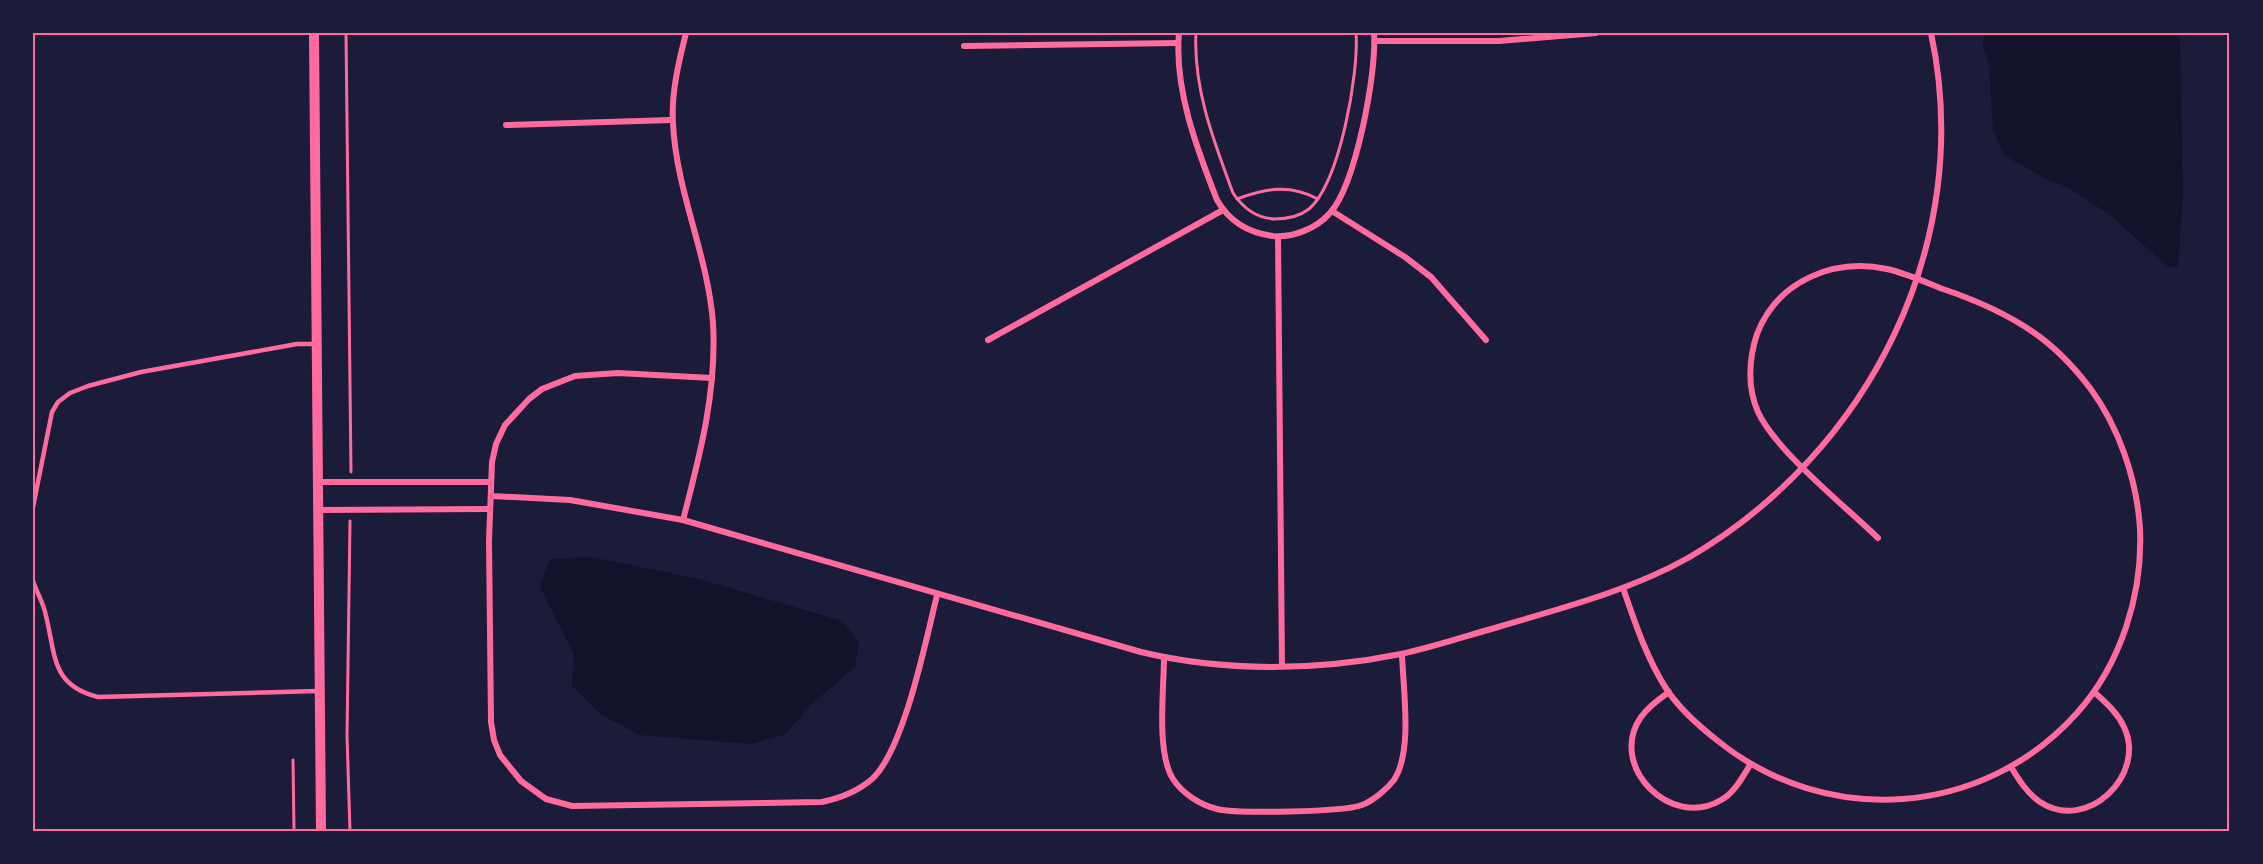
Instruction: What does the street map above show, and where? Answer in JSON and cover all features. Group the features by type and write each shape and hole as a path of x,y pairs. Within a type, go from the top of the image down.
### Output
{"street":[{"path":"314,33 321,831"},
{"path":"683,520 708,422 714,350 710,304 678,167 672,120 676,80 686,33"},
{"path":"1179,33 1178,43 1190,116 1205,169 1223,210 1251,231 1278,237 1306,230 1321,222 1332,211 1348,174 1368,108 1374,33"},
{"path":"1375,41 1499,41 1596,33"},
{"path":"490,496 570,500 683,520 937,595 1164,657 1245,666 1348,663 1402,654 1623,588 1686,558 1731,530 1786,486 1804,468 1850,412 1867,385 1896,331 1917,279 1934,206 1939,163 1940,99 1931,33"},
{"path":"964,46 1178,43"},
{"path":"506,125 672,120"},
{"path":"988,340 1223,210"},
{"path":"1332,211 1392,248 1431,277 1486,340"},
{"path":"1278,237 1282,666"},
{"path":"1623,588 1647,650 1669,692 1711,736 1750,765 1817,793 1876,801 1912,798 1954,790 2011,767 2073,717 2094,692 2108,669 2129,618 2139,560 2136,500 2116,433 2091,390 2046,342 1998,311 1892,270 1855,265 1828,269 1791,288 1761,324 1751,354 1754,400 1771,434 1878,538"},
{"path":"712,378 594,373 575,376 543,389 516,410 505,425 496,444 490,496 490,722 500,755 521,781 546,799 572,806 814,802 840,798 857,790 873,778 890,756 899,732 937,595"},
{"path":"317,482 491,482"},
{"path":"317,510 490,509"},
{"path":"1164,657 1164,748 1171,776 1180,789 1201,803 1217,810 1242,811 1345,809 1364,804 1383,792 1394,780 1402,764 1405,746 1402,654"},
{"path":"1669,692 1641,717 1633,740 1635,765 1640,777 1655,796 1677,806 1708,806 1732,792 1750,765"},
{"path":"2011,767 2031,795 2053,808 2079,810 2106,798 2124,774 2128,758 2128,741 2118,716 2094,692"}],"lane":[{"path":"33,507 52,412 58,402 70,393 141,372 297,344 317,344"},
{"path":"33,580 46,616 49,640 56,661 66,680 79,692 98,697 319,691"}],"path":[{"path":"346,33 350,482"},
{"path":"1196,33 1197,72 1204,106 1216,147 1237,199 1255,214 1277,219 1297,215 1308,209 1318,199 1335,157 1351,102 1356,69 1356,33"},
{"path":"1237,199 1268,189 1280,188 1306,193 1318,199"},
{"path":"350,510 347,736 350,831"},
{"path":"293,760 294,831"}],"shaded area":[{"path":"1985,33 2180,33 2183,194 2178,267 2167,266 2109,214 2065,186 2005,156 1993,131 1989,65 1982,42"},
{"path":"591,557 699,579 842,621 859,642 855,667 814,702 784,735 751,744 640,735 602,715 572,686 574,654 540,587 550,559"}]}
